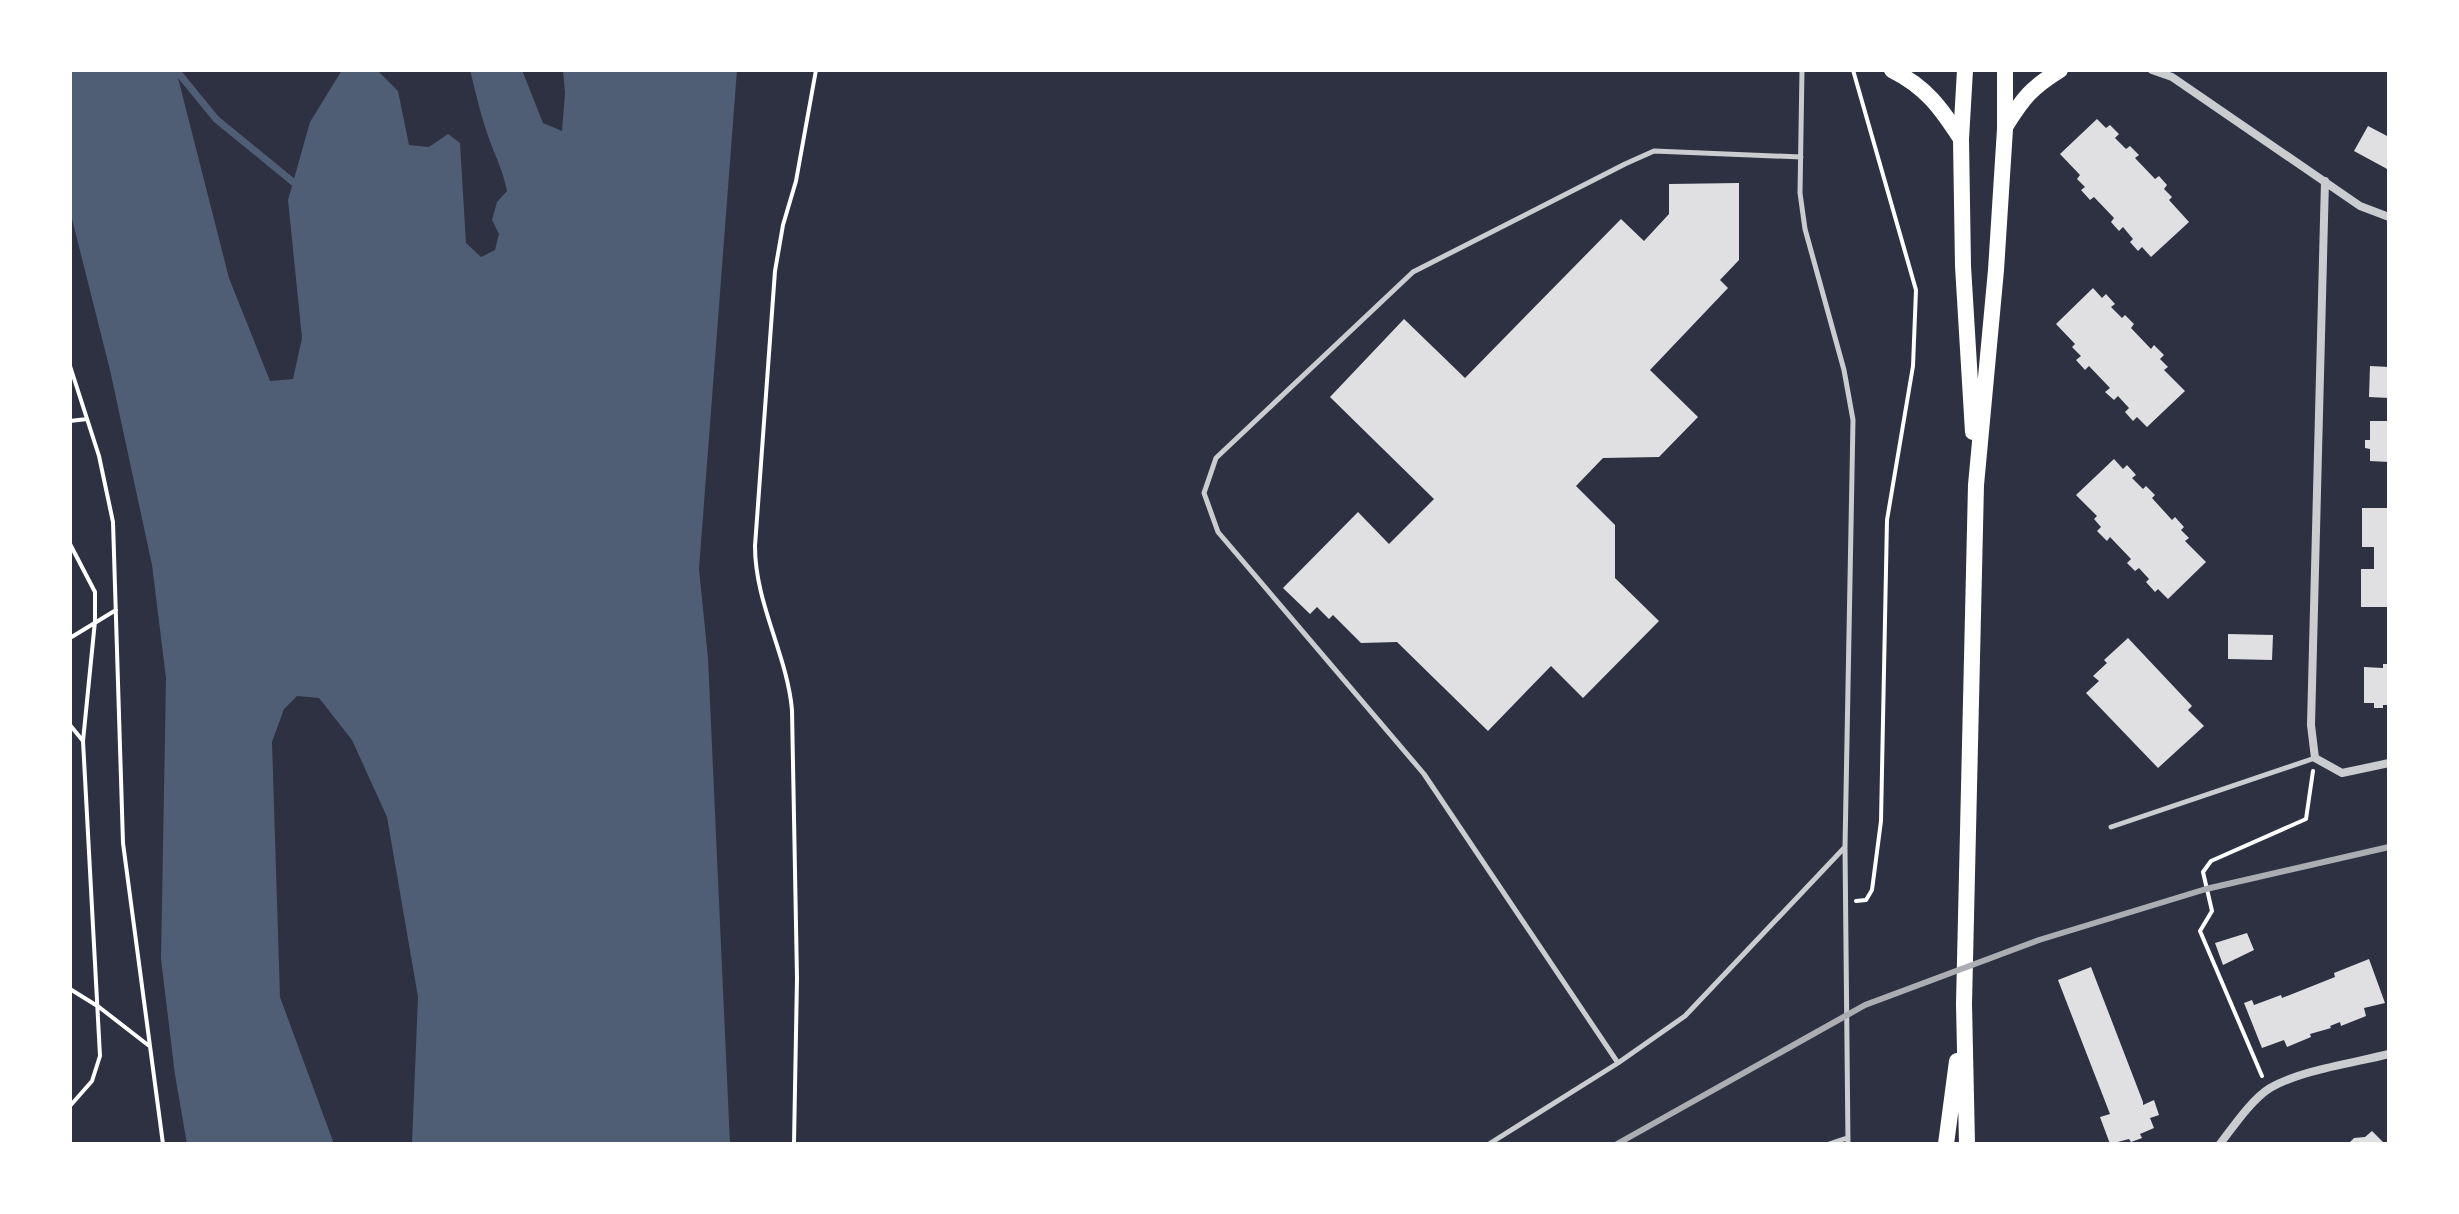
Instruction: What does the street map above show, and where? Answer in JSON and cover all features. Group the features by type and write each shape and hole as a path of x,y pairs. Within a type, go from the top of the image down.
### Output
{"main road":[{"path":"1892,70 1913,81 1939,106 1961,139"},
{"path":"1965,70 1961,139 1963,266 1976,485"},
{"path":"1967,1144 1964,1004 1976,485 1996,270 2005,129 2005,70"},
{"path":"2005,129 2022,100 2037,84 2060,70"},
{"path":"1946,1144 1964,1004"}],"street":[{"path":"2152,70 2172,77 2360,206 2389,217"},
{"path":"2325,181 2311,725 2315,758 2342,773 2389,763"},
{"path":"2220,1144 2267,1090 2292,1078 2389,1054"}],"lane":[{"path":"1802,70 1800,193 1805,229 1844,370 1853,420 1845,847 1847,1141 1829,1144"},
{"path":"1618,1063 1424,774 1218,532 1204,493 1216,458 1413,272 1654,151 1801,157"},
{"path":"2111,827 2315,758"},
{"path":"1489,1144 1618,1063 1685,1016 1845,847"}],"path":[{"path":"794,1144 797,978 792,710 787,675 762,601 755,546 775,271 796,181 816,70"},
{"path":"1845,903 1866,900 1872,890 1881,821 1887,520 1913,366 1916,290 1853,70"},
{"path":"70,366 99,456 113,522 123,843 163,1144"},
{"path":"70,421 88,419"},
{"path":"70,544 95,592 83,741 100,1056 92,1081 70,1106"},
{"path":"70,638 116,610"},
{"path":"70,725 83,741"},
{"path":"2267,1090 2200,931 2212,911 2203,872 2211,861 2306,819 2315,758"},
{"path":"70,989 148,1045"}],"water":[{"path":"70,70 176,70 229,278 270,381 293,379 302,338 288,200 310,122 342,70 377,70 398,91 409,145 429,147 448,134 460,143 466,243 481,257 495,250 499,234 492,220 497,202 507,191 470,70 522,70 543,123 562,131 563,70 737,70 699,569 708,658 730,1144 412,1144 418,997 387,817 352,740 319,698 297,696 284,709 272,742 280,997 334,1144 187,1144 161,959 166,678 152,565 110,370 70,211"}],"building":[{"path":"2097,119 2119,134 2115,138 2126,149 2130,146 2139,155 2135,158 2155,179 2159,176 2167,185 2164,189 2172,197 2169,200 2189,222 2151,257 2142,247 2138,251 2123,227 2119,231 2111,222 2114,218 2094,197 2090,200 2081,190 2085,187 2077,179 2080,175 2060,154"},
{"path":"2368,126 2389,137 2389,170 2354,151"},
{"path":"1739,183 1739,260 1720,280 1728,288 1650,370 1698,417 1659,457 1603,458 1576,486 1615,525 1615,578 1659,621 1583,698 1551,666 1488,731 1397,642 1361,643 1333,615 1329,619 1317,607 1310,614 1283,588 1358,512 1389,544 1434,499 1330,397 1404,319 1465,378 1621,219 1644,241 1669,214 1669,184"},
{"path":"2093,288 2102,298 2106,294 2115,304 2111,307 2134,324 2131,328 2151,349 2154,345 2164,355 2160,359 2168,367 2164,370 2185,391 2147,427 2137,417 2133,421 2125,412 2129,408 2118,396 2114,400 2105,392 2110,388 2089,366 2085,370 2076,360 2081,356 2072,347 2075,344 2056,324"},
{"path":"2370,366 2389,367 2389,398 2369,397"},
{"path":"2370,421 2389,421 2389,462 2370,461 2370,449 2365,448 2365,440 2370,440"},
{"path":"2114,459 2123,469 2127,465 2136,475 2132,478 2143,489 2146,486 2155,495 2152,498 2172,520 2175,517 2184,527 2181,530 2189,538 2185,541 2206,562 2168,599 2158,589 2155,592 2139,568 2135,571 2127,563 2131,559 2110,537 2107,541 2097,531 2101,527 2094,519 2097,516 2076,495"},
{"path":"2362,508 2389,508 2389,607 2361,607 2361,569 2374,569 2374,547 2362,547"},
{"path":"2228,634 2273,635 2272,660 2228,659"},
{"path":"2128,638 2192,706 2188,710 2204,726 2158,768 2086,693 2099,681 2093,676 2107,663 2104,660"},
{"path":"2383,664 2389,664 2389,705 2374,708 2374,703 2364,703 2364,667 2383,668"},
{"path":"2247,933 2254,950 2223,965 2215,943"},
{"path":"2369,959 2385,1003 2364,1008 2366,1016 2341,1026 2340,1022 2287,1047 2284,1040 2262,1048 2244,1003 2252,1000 2254,1005 2281,995 2282,998 2335,977 2334,973"},
{"path":"2091,967 2143,1105 2154,1100 2159,1115 2150,1118 2154,1128 2131,1142 2129,1139 2110,1144 2100,1117 2110,1114 2058,980"},
{"path":"2372,1131 2385,1144 2348,1144 2354,1138 2365,1137"}],"waterway":[{"path":"176,70 216,119 293,182"}],"railway":[{"path":"1617,1144 1865,1005 2039,940 2206,889 2389,847"}]}
